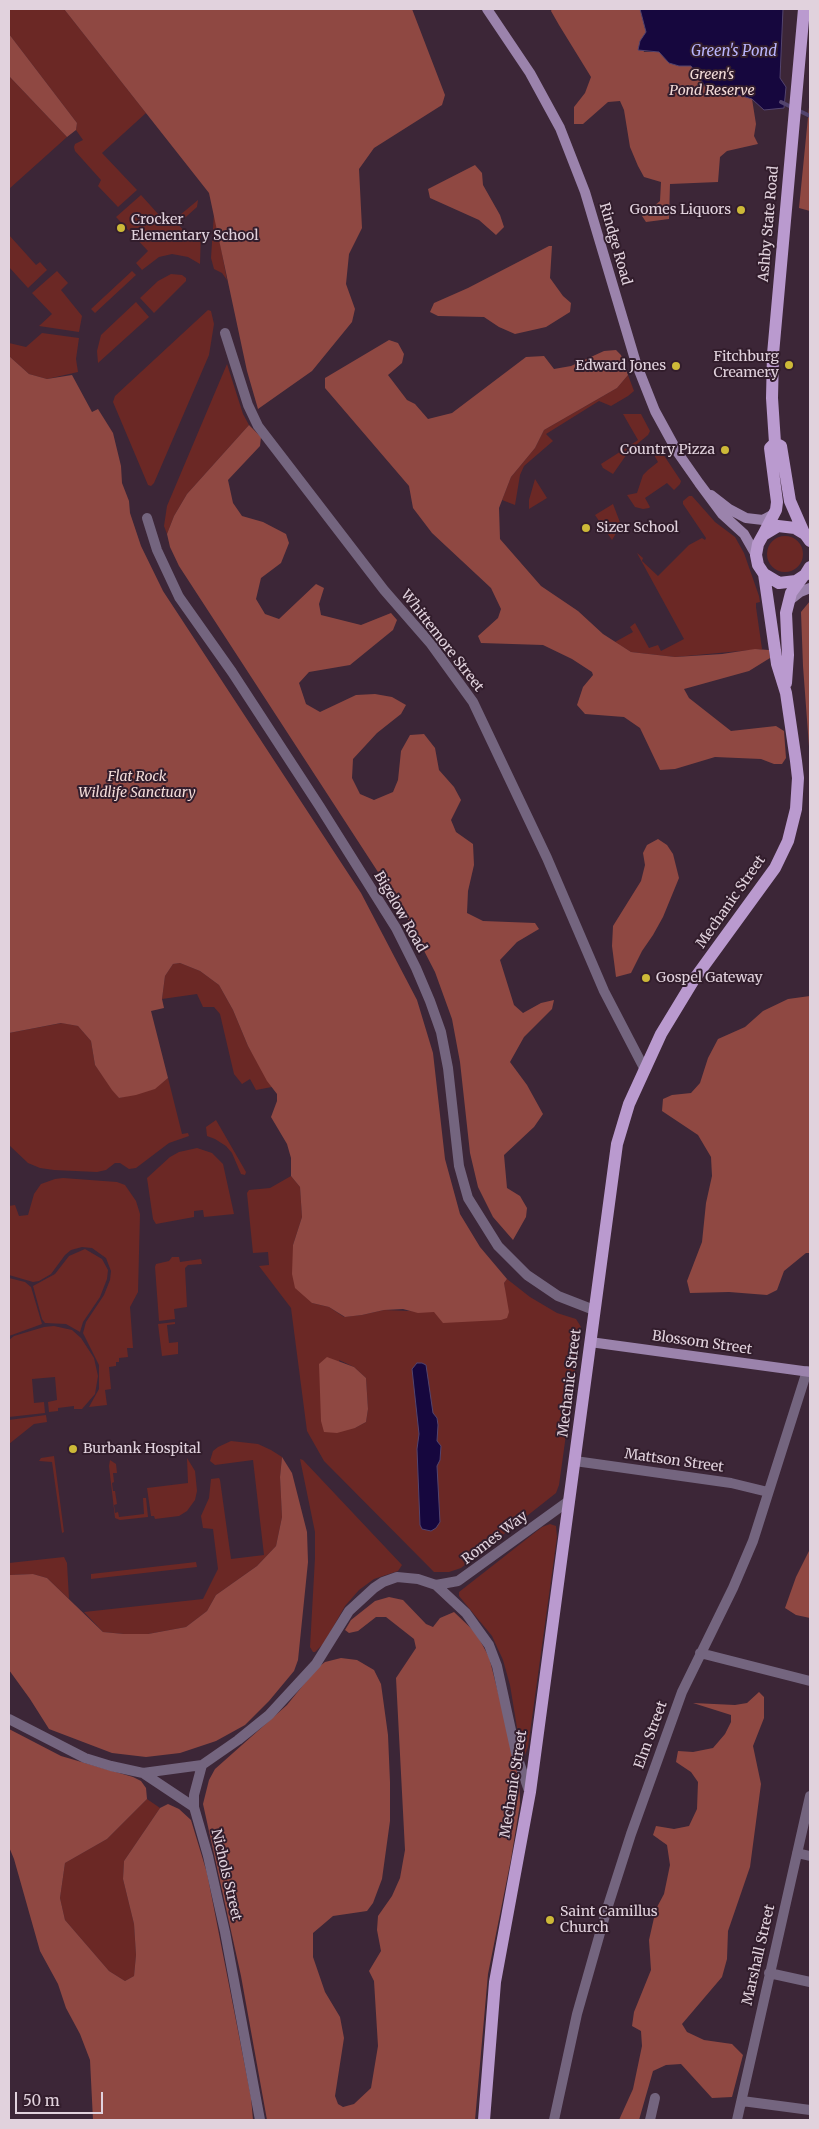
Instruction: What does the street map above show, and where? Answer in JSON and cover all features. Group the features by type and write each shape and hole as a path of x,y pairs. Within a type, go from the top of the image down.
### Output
{"main road":[{"name":"Ashby State Road","path":"756,555 758,544 778,502 770,448 775,442 772,398 773,354 792,121 804,9"},
{"name":"Ashby State Road","path":"775,442 781,446 790,502 808,537"},
{"path":"767,523 773,528 784,525 795,528 808,537"},
{"name":"Mechanic Street","path":"756,555 758,565 764,574 777,664 786,693"},
{"path":"764,574 773,581 784,583 807,580"},
{"name":"Mechanic Street","path":"484,2120 495,1982 530,1792 617,1144 629,1104 644,1068 674,1011 775,868 788,841 796,809 798,778 786,693 787,606 791,593 807,580"}],"street":[{"name":"Rindge Road","path":"487,9 530,73 560,128 585,192 633,355 647,392 678,453 722,514 744,534 756,555"},
{"name":"Whittemore Street","path":"224,334 248,406 258,426 384,590 431,644 473,702 539,842 604,991 644,1068"},
{"name":"Rindge Road","path":"706,492 735,513 767,523"},
{"name":"Bigelow Road","path":"147,518 157,550 180,597 232,672 350,853 396,928 416,968 430,1000 440,1032 450,1076 459,1166 468,1198 498,1246 527,1275 558,1296 594,1310"},
{"name":"Blossom Street","path":"590,1342 809,1372"},
{"name":"Elm Street","path":"554,2120 577,2014 606,1912 670,1720 753,1541 809,1372"},
{"name":"Mattson Street","path":"575,1461 731,1483 768,1492"},
{"name":"Romes Way","path":"202,1765 269,1715 325,1652 349,1611 374,1588 398,1577 418,1579 436,1585 449,1584 466,1577 570,1500"},
{"path":"436,1585 466,1613 489,1645 497,1666 516,1753 530,1792"},
{"path":"700,1653 810,1681"},
{"path":"9,1719 85,1758 143,1773 194,1807"},
{"path":"143,1773 202,1765"},
{"name":"Nichols Street","path":"202,1765 196,1781 194,1807 208,1856 225,1932 260,2120"},
{"name":"Marshall Street","path":"737,2120 810,1796"},
{"path":"797,1853 810,1856"},
{"path":"769,1974 810,1982"},
{"path":"650,2120 655,2098"},
{"path":"742,2101 810,2110"}],"shaded area":[{"path":"9,9 64,9 146,113 102,153 137,190 118,207 98,186 101,180 75,151 75,144 83,140 76,130 77,123 9,34"},
{"path":"9,76 67,137 9,189"},
{"path":"141,195 168,225 198,200 197,207 178,224 191,239 201,231 200,264 188,257 172,254 159,257 142,270 136,263 148,251 116,217"},
{"path":"214,213 227,280 222,273 214,269 211,258"},
{"path":"9,235 36,265 40,262 47,270 28,288 9,267"},
{"path":"57,271 68,283 61,290 82,316 79,332 39,326 52,314 32,293"},
{"path":"132,271 136,275 95,313 91,309"},
{"path":"171,274 182,275 186,278 186,281 154,313 140,298 158,281"},
{"path":"136,302 149,317 98,363 97,351 101,335"},
{"path":"208,310 211,311 214,324 209,355 154,483 151,486 148,485 113,402 115,396"},
{"path":"42,333 79,338 76,359 78,372 47,379 29,374 9,356 9,343 26,347"},
{"path":"227,364 243,414 249,425 187,494 174,516 167,534 164,526 167,506"},
{"path":"628,375 634,391 628,396 611,406 599,401 546,434 553,441 524,466 520,475 515,505 502,500 511,477 535,448 544,430 617,388"},
{"path":"623,414 641,414 650,431 648,435 631,449 629,446 638,440"},
{"path":"626,448 629,451 613,474 603,468 601,464"},
{"path":"661,451 681,481 680,484 674,490 667,483 645,498 649,508 635,507 627,495 637,493 643,475 658,462 653,453"},
{"path":"535,479 547,498 529,509 529,500"},
{"path":"692,496 715,522 735,537 744,553 759,596 760,602 756,603 756,607 762,649 675,657 631,652 615,642 633,632 630,627 635,623 649,648 658,645 661,651 684,639 637,553 643,558 642,561 658,576 689,545 702,538 705,540 706,538 683,504 683,501"},
{"path":"613,504 621,525 612,540 595,515"},
{"path":"785,536 797,542 803,554 797,566 785,572 773,566 767,554 773,542"},
{"path":"180,963 200,971 219,985 233,1010 248,1046 272,1087 256,1090 250,1079 242,1084 234,1074 220,1014 214,1007 203,1007 197,994 162,999 165,976 173,964"},
{"path":"62,1023 78,1026 91,1041 95,1065 119,1098 154,1089 168,1078 182,1134 188,1133 189,1136 169,1143 136,1168 129,1169 120,1163 115,1163 106,1170 97,1172 54,1170 40,1168 28,1163 9,1145 9,1033"},
{"path":"216,1120 246,1172 245,1175 241,1174 232,1153 226,1146 207,1136 206,1127"},
{"path":"197,1148 212,1153 223,1164 234,1214 204,1217 203,1210 194,1211 194,1217 156,1224 153,1219 147,1178 170,1157 179,1152"},
{"path":"291,1176 300,1187 302,1217 293,1245 312,1303 329,1307 344,1317 384,1310 434,1312 505,1292 504,1283 507,1279 530,1297 557,1313 576,1319 581,1327 559,1485 556,1493 461,1568 449,1572 434,1572 324,1461 307,1431 291,1308 259,1266 269,1265 268,1252 253,1253 247,1193 249,1190 270,1188","holes":["339,1360 354,1367 366,1378 368,1409 366,1422 355,1428"]},
{"path":"63,1178 117,1182 125,1185 136,1201 140,1214 138,1292 130,1307 133,1348 127,1348 128,1357 119,1358 116,1366 109,1367 111,1389 105,1390 107,1405 89,1407 99,1389 99,1365 83,1333 86,1322 104,1295 110,1280 111,1271 106,1258 92,1248 82,1247 71,1250 51,1274 39,1281 33,1282 9,1275 9,1206 15,1205 19,1216 28,1215 34,1194 41,1184"},
{"path":"85,1249 102,1259 108,1270 107,1279 100,1297 83,1322 80,1332 66,1324 45,1323 42,1319 33,1286 55,1274 69,1256"},
{"path":"172,1257 179,1257 180,1262 201,1259 202,1264 188,1265 185,1268 187,1307 174,1309 175,1319 159,1321 155,1267 156,1264 169,1261"},
{"path":"9,1278 25,1282 31,1287 42,1324 9,1336"},
{"path":"175,1322 175,1324 167,1325 169,1343 178,1342 178,1354 162,1356 158,1324"},
{"path":"54,1326 72,1330 81,1338 94,1358 98,1376 95,1394 82,1409 74,1409 74,1406 58,1408 58,1411 49,1412 48,1402 57,1400 55,1377 32,1379 34,1403 44,1402 45,1413 9,1417 9,1340 14,1336"},
{"path":"46,1415 47,1422 34,1424 9,1444 9,1420"},
{"path":"231,1441 258,1444 282,1457 280,1477 282,1517 276,1546 257,1566 216,1595 207,1611 186,1627 148,1634 103,1632 84,1612 203,1599 218,1569 213,1529 203,1528 201,1516 209,1498 211,1479 219,1478 220,1480 231,1559 264,1555 253,1460 215,1465 210,1461 213,1451"},
{"path":"54,1456 64,1532 62,1533 52,1462 39,1461 41,1458"},
{"path":"187,1458 195,1471 197,1491 195,1500 187,1511 179,1516 155,1519 154,1516 151,1516 147,1488 188,1483"},
{"path":"300,1459 402,1565 398,1571 374,1579 359,1590 345,1606 324,1643 315,1652 310,1647 315,1532"},
{"path":"110,1460 116,1464 117,1473 113,1473 114,1482 112,1483 117,1504 114,1505 115,1513 118,1512 119,1517 144,1514 143,1498 146,1498 148,1517 120,1520 115,1518 109,1466"},
{"path":"550,1524 556,1526 557,1537 528,1747 525,1755 521,1752 510,1685 503,1660 492,1636 459,1596 459,1592 542,1527"},
{"path":"64,1557 67,1563 69,1599 47,1578 33,1574 9,1575 9,1563"},
{"path":"196,1562 197,1567 91,1579 91,1574"},
{"path":"147,1799 160,1808 124,1861 123,1879 134,1924 136,1955 134,1976 125,1981 109,1971 65,1920 60,1898 65,1863 107,1839"}],"green space":[{"path":"64,9 412,9 445,95 442,105 374,148 359,169 362,228 349,254 346,284 355,309 352,322 312,371 258,409 247,371 209,193"},
{"path":"552,9 640,9 646,32 640,41 644,52 659,52 669,63 679,66 691,66 705,86 728,96 739,95 752,99 756,124 754,136 758,144 727,151 720,157 718,182 670,184 669,219 646,222 642,216 660,201 661,182 644,177 638,166 630,147 624,110 620,101 608,102 583,124 574,124 574,107 585,93 591,77 559,25 551,11"},
{"path":"9,34 77,123 76,130 67,137 9,76"},
{"path":"810,97 810,211 799,208"},
{"path":"475,165 482,173 483,185 500,215 504,227 496,235 479,220 430,198 428,189"},
{"path":"552,246 550,278 563,296 571,303 570,312 546,327 515,334 499,327 484,317 438,316 430,312 434,303 468,288"},
{"path":"389,340 398,343 404,354 402,363 388,375 407,400 415,404 428,419 452,413 526,357 544,356 554,369 571,366 604,351 616,350 621,355 628,375 617,388 544,430 535,448 511,477 499,508 500,539 541,586 578,611 603,634 631,652 675,657 722,654 755,649 769,650 770,658 749,671 684,689 689,698 731,731 776,726 784,731 786,758 782,764 774,764 761,759 715,757 675,769 660,770 640,728 624,717 585,714 577,705 583,687 593,675 592,672 572,659 543,645 481,643 478,636 498,618 501,609 491,588 432,533 413,508 409,486 325,388 325,378"},
{"name":"Flat Rock Wildlife Sanctuary","path":"9,356 29,374 47,379 72,375 92,412 98,409 113,433 121,466 122,483 129,501 130,513 141,546 163,591 361,893 417,1000 433,1053 445,1159 460,1214 480,1247 507,1279 504,1283 509,1312 507,1318 501,1320 443,1323 434,1312 418,1313 403,1309 384,1310 345,1317 329,1307 312,1303 295,1288 292,1274 293,1245 302,1217 300,1187 291,1176 291,1158 287,1144 271,1117 277,1101 277,1094 267,1081 248,1046 233,1010 219,985 200,971 180,963 173,964 165,976 162,999 164,1008 151,1011 168,1078 155,1089 119,1098 95,1065 91,1041 78,1026 61,1023 9,1033"},
{"path":"249,425 261,437 260,446 228,480 233,503 242,516 263,522 286,534 289,543 281,563 261,578 256,599 265,614 279,619 316,584 324,588 319,604 321,615 361,625 391,613 397,620 393,630 350,665 309,672 299,683 306,704 320,712 356,695 375,694 392,697 406,705 401,714 377,733 353,759 352,778 360,794 374,800 393,792 398,780 401,751 410,735 424,734 435,748 439,770 454,787 461,800 451,820 456,832 473,844 474,865 468,891 467,913 483,921 535,923 539,929 517,942 500,960 514,1005 523,1013 541,1003 554,1000 552,1009 524,1037 510,1062 527,1085 543,1114 534,1127 504,1155 507,1188 520,1196 527,1208 526,1217 513,1240 493,1217 478,1187 470,1153 460,1062 452,1019 435,972 404,912 179,566 170,547 167,534 174,516 187,494"},
{"path":"810,601 810,760 801,612"},
{"path":"658,839 667,845 673,854 679,878 663,917 631,973 616,977 612,946 613,926 641,881 645,865 643,853 647,845"},
{"path":"810,996 810,1253 806,1253 784,1271 777,1290 767,1295 729,1292 690,1293 687,1281 702,1242 706,1203 712,1176 711,1157 698,1135 662,1111 663,1099 672,1095 691,1093 700,1083 708,1058 718,1039 745,1027 763,1011 788,999"},
{"path":"327,1357 354,1367 366,1378 368,1409 366,1422 355,1428 337,1433 324,1432 321,1421 319,1364"},
{"path":"282,1457 292,1473 307,1532 308,1562 298,1660 294,1671 269,1701 245,1725 216,1741 180,1753 146,1757 112,1753 49,1729 9,1670 9,1575 33,1574 47,1578 103,1632 148,1634 186,1627 207,1611 216,1595 257,1566 276,1546 282,1517 280,1477"},
{"path":"810,1549 810,1618 796,1615 785,1608 796,1577"},
{"path":"389,1597 403,1600 426,1624 433,1627 440,1618 454,1612 476,1633 489,1657 519,1774 520,1804 488,1974 475,2120 267,2120 241,1976 203,1804 209,1780 215,1769 287,1705 317,1668 325,1662 341,1658 357,1660 374,1670 381,1684 388,1735 390,1782 390,1821 382,1879 373,1903 367,1911 333,1916 313,1933 313,1957 325,1992 340,2017 344,2038 335,2096 338,2104 343,2107 354,2104 371,2088 378,2046 374,1981 369,1971 381,1951 377,1930 378,1916 392,1896 400,1878 405,1850 396,1678 416,1648 414,1639 386,1617 376,1617 358,1631 349,1633 345,1630 351,1620 375,1601"},
{"path":"759,1692 764,1697 764,1718 753,1746 761,1784 750,1867 728,1931 727,1959 722,1977 682,2024 687,2032 704,2040 732,2044 743,2055 732,2097 712,2098 681,2064 666,2065 653,2071 639,2120 619,2120 633,2089 642,2046 641,2031 632,2026 634,2012 651,1970 649,1940 656,1909 664,1894 670,1865 667,1845 653,1835 656,1826 674,1829 689,1826 697,1809 698,1782 691,1772 676,1762 678,1751 693,1752 713,1748 725,1734 731,1722 731,1715 693,1703 735,1705 747,1703"},
{"path":"9,1729 61,1756 133,1777 141,1781 146,1788 147,1799 107,1839 65,1863 60,1898 65,1920 109,1971 125,1981 134,1976 136,1955 134,1924 123,1879 124,1861 160,1808 168,1804 179,1809 191,1820 207,1873 251,2097 253,2120 93,2120 90,2060 80,2034 66,2008 58,1984 40,1951 9,1847"}],"water":[{"name":"Green's Pond","path":"640,9 783,9 780,78 786,87 784,108 764,110 752,99 739,95 716,95 705,86 691,66 679,66 669,63 659,52 638,50 640,41 646,32"},
{"path":"417,1363 426,1365 433,1413 437,1418 437,1441 441,1446 440,1460 437,1466 440,1522 431,1531 422,1529 420,1525 417,1449 419,1434 412,1369"}],"waterway":[{"path":"781,102 810,116"}],"place":[{"name":"Gomes Liquors","path":"741,210"},
{"name":"Crocker Elementary School","path":"121,228"},
{"name":"Fitchburg Creamery","path":"789,365"},
{"name":"Edward Jones","path":"676,366"},
{"name":"Country Pizza","path":"725,450"},
{"name":"Sizer School","path":"586,528"},
{"name":"Gospel Gateway","path":"646,978"},
{"name":"Burbank Hospital","path":"73,1449"},
{"name":"Saint Camillus Church","path":"550,1920"}],"park label":[{"name":"Green's Pond Reserve","path":"712,84"}]}
